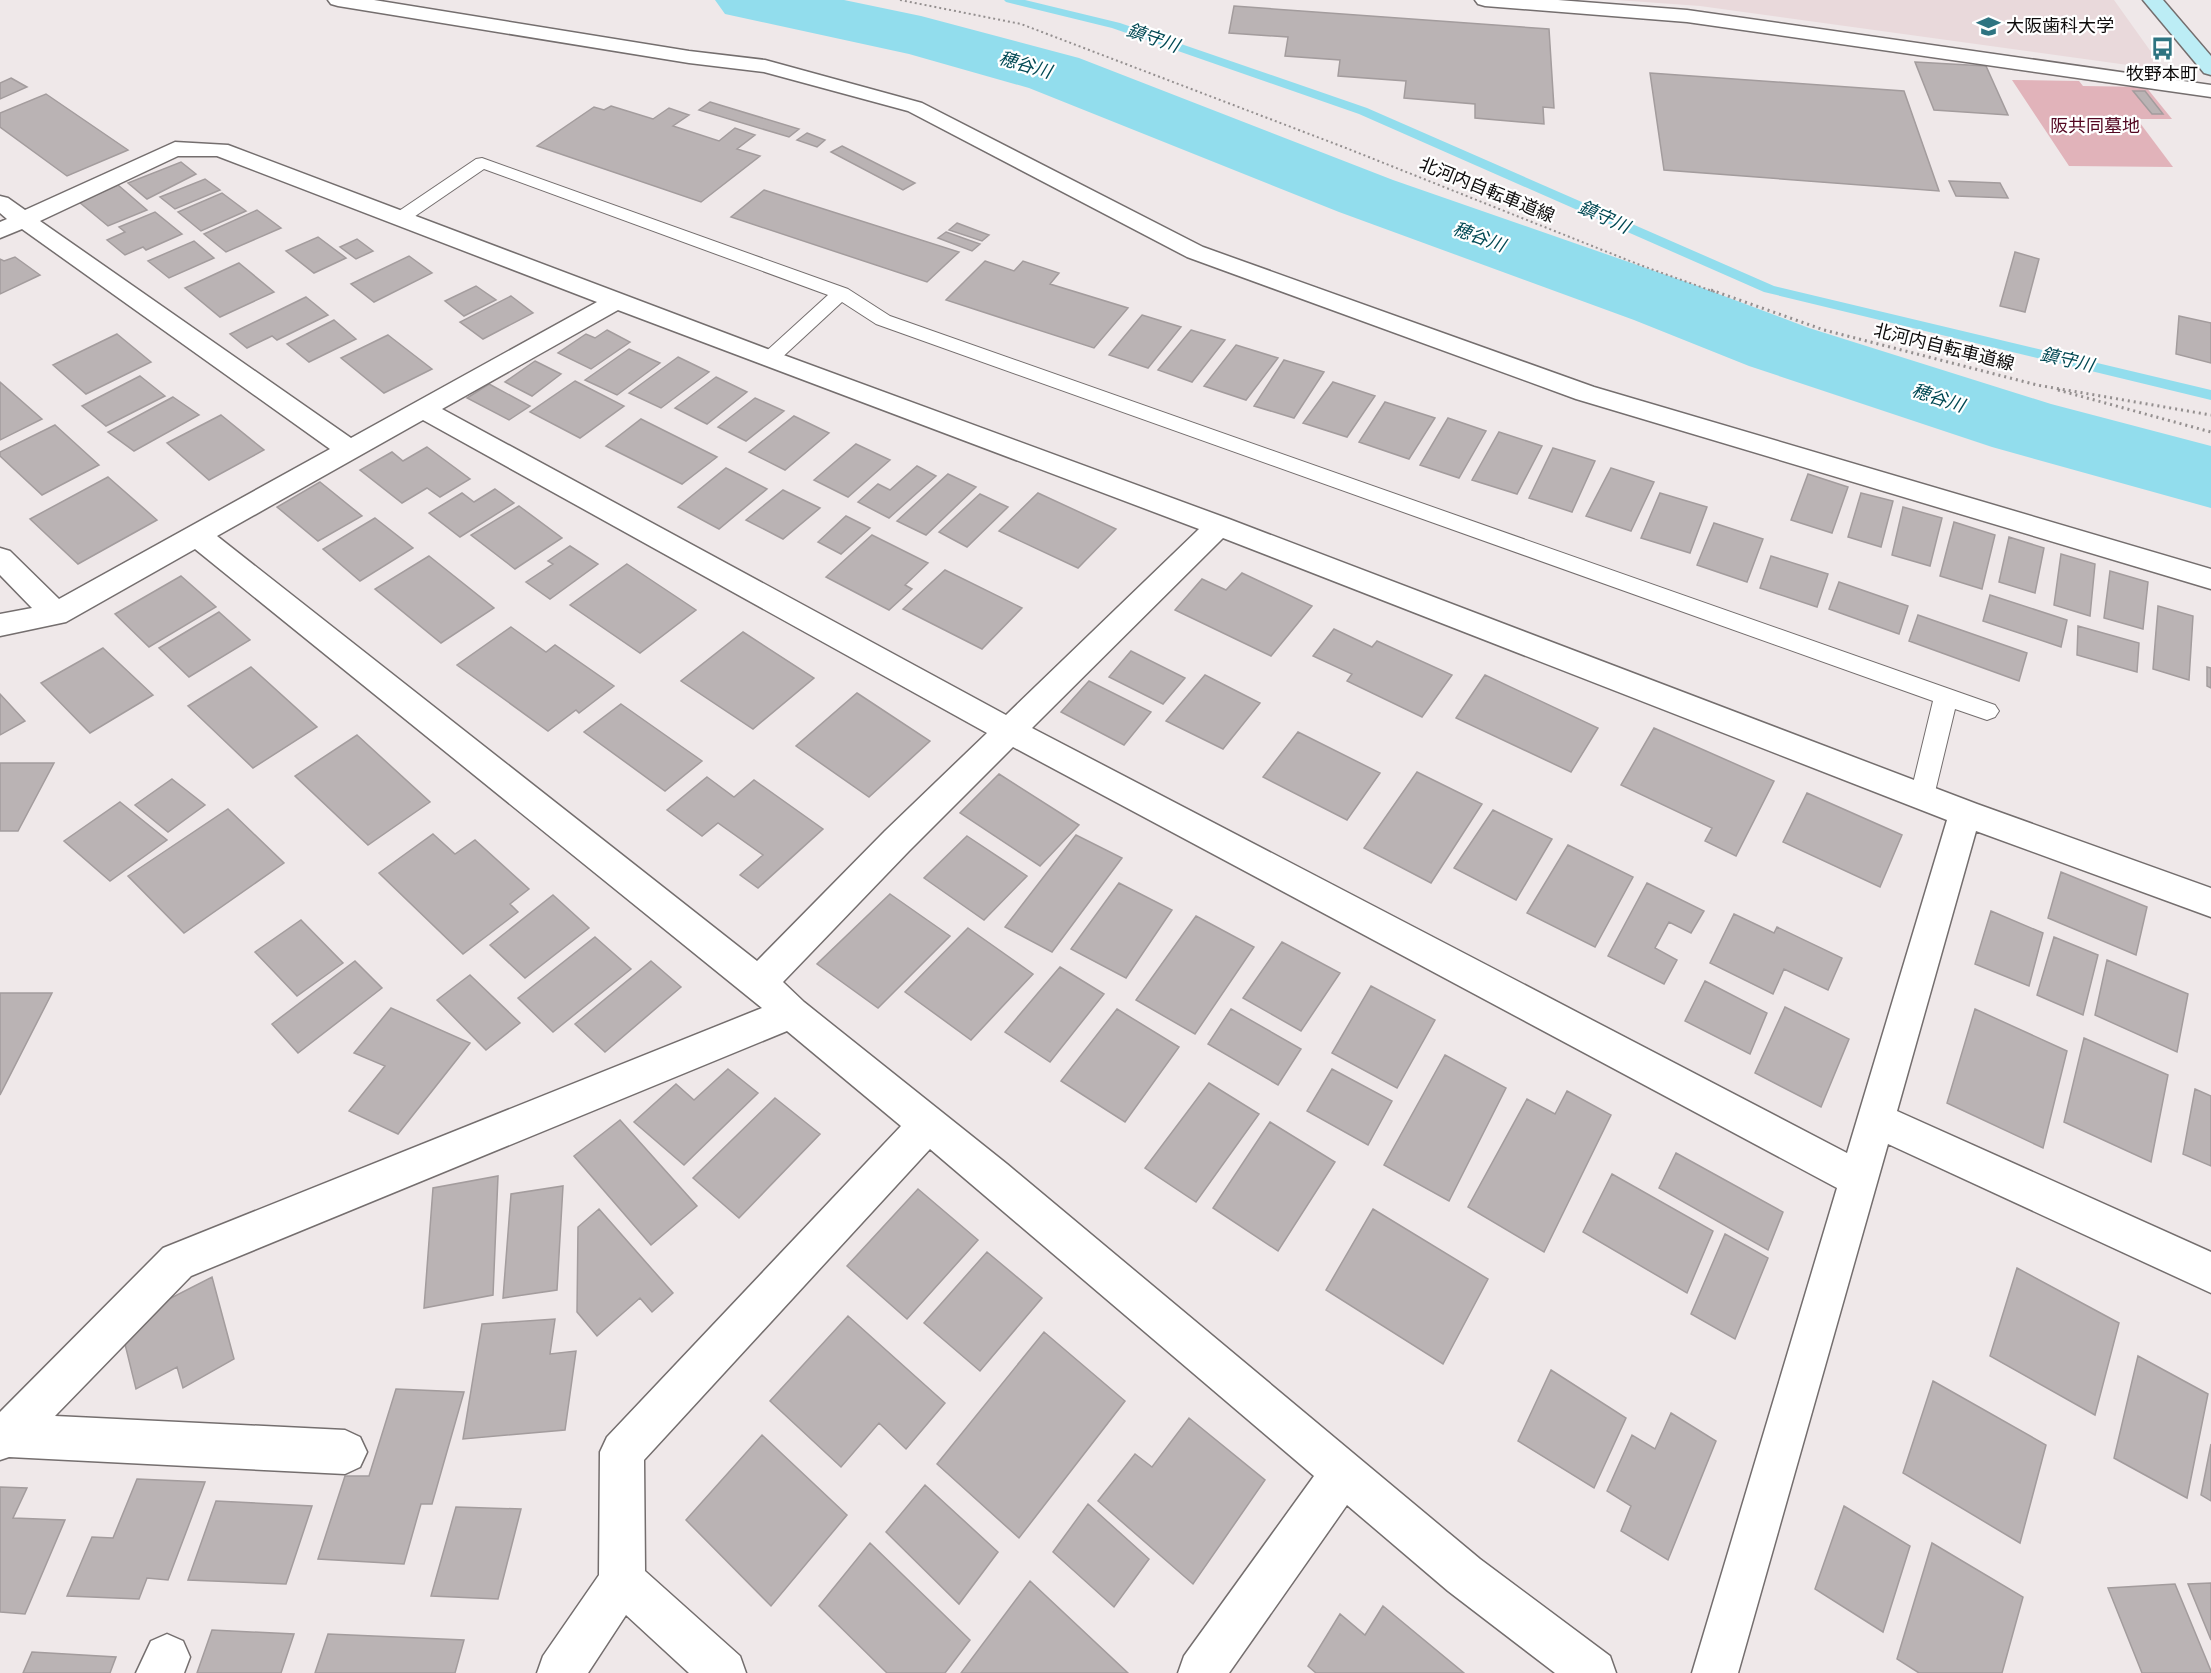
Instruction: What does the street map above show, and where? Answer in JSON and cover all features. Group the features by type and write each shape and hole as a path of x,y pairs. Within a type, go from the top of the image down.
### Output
{"street":[{"path":"338,0 688,57 765,66 915,107 1195,252 1585,393 2211,579"},
{"path":"1485,0 1687,16 2211,91"},
{"path":"2153,0 2211,69"},
{"path":"0,231 176,149 220,150 402,217 769,359 1219,526 1965,813 2211,903"},
{"path":"0,203 350,450"},
{"path":"0,625 56,614 616,301"},
{"path":"422,409 1009,732 1859,1179"},
{"path":"759,983 897,841 1219,526"},
{"path":"197,535 759,983 791,1013 993,1177 1464,1575 1593,1673"},
{"path":"0,558 56,614"},
{"path":"1714,1673 1965,813"},
{"path":"3,1437 177,1262 791,1013"},
{"path":"1876,1120 2211,1273"},
{"path":"560,1673 622,1581 622,1452 928,1124"},
{"path":"3,1437 345,1452"},
{"path":"1201,1673 1343,1473"},
{"path":"622,1581 723,1673"}],"lane":[{"path":"402,217 482,163 841,293 883,320 1987,711"},
{"path":"769,359 841,293"},
{"path":"1922,796 1946,697"}],"path":[{"name":"北河内自転車道線","path":"900,0 1021,24 1346,148 1640,265 1824,330 2037,385 2211,415"},
{"path":"2037,385 2211,432"}],"shaded area":[{"name":"大阪歯科大学","path":"1617,0 2114,0 2164,70 1700,6"}],"green space":[{"name":"阪共同墓地","path":"2012,80 2079,81 2083,86 2146,87 2172,119 2137,119 2173,167 2069,166"}],"building":[{"path":"1234,6 1549,29 1554,108 1543,107 1544,124 1475,118 1475,104 1404,98 1406,81 1338,76 1340,60 1285,56 1288,37 1229,33"},
{"path":"1915,62 1986,66 2008,115 1934,110"},
{"path":"1650,73 1904,91 1939,191 1664,170"},
{"path":"11,78 27,87 0,99 0,83"},
{"path":"2133,91 2145,91 2163,114 2152,114"},
{"path":"46,94 128,150 67,176 0,127 0,113"},
{"path":"710,102 799,129 789,137 699,110"},
{"path":"611,106 653,119 669,108 689,115 673,126 719,141 735,128 755,135 737,149 760,156 701,202 537,146 594,107 604,110"},
{"path":"807,133 825,140 817,147 797,140"},
{"path":"842,146 915,183 903,190 831,152"},
{"path":"181,162 196,174 147,199 128,183"},
{"path":"205,179 220,190 175,209 160,197"},
{"path":"1949,181 2000,183 2008,198 1956,196"},
{"path":"118,185 147,210 108,226 79,202"},
{"path":"764,190 959,252 927,282 731,217"},
{"path":"222,193 246,211 201,231 178,212"},
{"path":"257,210 281,228 226,252 204,234"},
{"path":"155,212 182,234 146,250 143,247 125,255 107,240 125,232 119,227"},
{"path":"957,223 989,235 982,241 949,230"},
{"path":"946,232 980,244 972,251 938,238"},
{"path":"318,237 346,258 314,273 286,251"},
{"path":"357,239 373,251 356,259 340,247"},
{"path":"194,241 214,258 169,278 148,261"},
{"path":"2015,252 2039,259 2025,312 2000,306"},
{"path":"409,256 432,273 374,302 351,284"},
{"path":"15,257 40,275 0,294 0,259 4,261"},
{"path":"985,261 1014,271 1023,261 1059,273 1050,284 1128,308 1094,348 946,300"},
{"path":"239,263 274,292 220,317 185,288"},
{"path":"476,286 496,300 464,316 445,301"},
{"path":"511,296 533,313 483,339 460,322"},
{"path":"306,297 328,315 277,340 272,336 247,348 230,334"},
{"path":"1142,315 1181,327 1148,368 1109,355"},
{"path":"2179,316 2211,323 2211,363 2176,354"},
{"path":"334,320 356,339 309,362 287,344"},
{"path":"607,330 630,342 591,369 558,353 586,334 595,338"},
{"path":"1191,330 1225,340 1192,382 1158,370"},
{"path":"117,334 151,362 86,394 53,365"},
{"path":"388,335 432,369 384,393 341,358"},
{"path":"1236,345 1278,358 1246,400 1204,386"},
{"path":"629,349 660,363 617,395 585,380"},
{"path":"678,357 709,372 661,408 629,393"},
{"path":"1284,360 1324,372 1294,418 1254,406"},
{"path":"535,361 561,374 532,396 505,382"},
{"path":"140,376 165,396 106,426 82,406"},
{"path":"716,377 747,392 707,424 675,408"},
{"path":"575,381 624,406 580,438 530,412"},
{"path":"0,382 42,419 0,440"},
{"path":"1333,382 1375,396 1347,437 1303,423"},
{"path":"489,384 530,406 509,420 467,398"},
{"path":"173,397 199,415 134,451 108,432"},
{"path":"755,398 784,411 746,441 718,427"},
{"path":"1385,402 1435,418 1409,459 1359,442"},
{"path":"221,415 264,450 209,480 167,443"},
{"path":"794,416 829,433 785,470 749,452"},
{"path":"1448,418 1486,431 1459,478 1420,465"},
{"path":"641,419 717,457 682,484 606,446"},
{"path":"55,425 99,465 42,495 0,456 0,452"},
{"path":"1499,432 1542,446 1517,494 1472,480"},
{"path":"856,444 890,460 848,497 814,480"},
{"path":"427,447 470,479 440,497 427,488 402,503 360,470 392,452 403,461"},
{"path":"1553,448 1595,461 1572,512 1529,498"},
{"path":"917,466 936,476 889,518 858,502 878,484 890,490"},
{"path":"726,468 767,489 719,529 678,507"},
{"path":"1611,468 1654,482 1631,531 1586,516"},
{"path":"948,474 976,487 926,535 897,521"},
{"path":"1808,474 1848,487 1832,533 1791,520"},
{"path":"108,477 157,520 78,564 30,519"},
{"path":"320,482 362,516 318,541 277,507"},
{"path":"495,489 514,503 460,537 429,513 462,493 474,502"},
{"path":"783,490 820,508 783,539 746,520"},
{"path":"1038,493 1116,529 1078,568 999,531"},
{"path":"1660,493 1707,507 1690,553 1641,538"},
{"path":"1861,493 1893,501 1881,547 1848,537"},
{"path":"980,494 1008,507 967,547 939,532"},
{"path":"519,506 562,538 515,569 471,535"},
{"path":"1903,507 1942,518 1930,566 1892,555"},
{"path":"846,516 870,528 841,554 818,542"},
{"path":"375,518 413,548 360,581 323,549"},
{"path":"1954,522 1995,535 1982,589 1940,576"},
{"path":"1714,523 1763,539 1747,582 1697,565"},
{"path":"872,535 928,563 905,585 912,589 889,610 826,577"},
{"path":"2009,537 2044,548 2035,593 1999,582"},
{"path":"570,546 598,564 550,599 526,582 553,564 548,561"},
{"path":"2061,554 2095,564 2090,616 2054,605"},
{"path":"429,556 494,608 441,643 375,589"},
{"path":"1771,556 1828,574 1817,607 1760,588"},
{"path":"627,564 696,610 640,653 570,605"},
{"path":"945,570 1022,608 982,649 903,609"},
{"path":"2110,571 2148,582 2143,629 2104,618"},
{"path":"1242,573 1312,606 1271,656 1175,610 1202,579 1226,590"},
{"path":"181,576 216,607 149,647 115,614"},
{"path":"1839,582 1908,606 1899,634 1829,609"},
{"path":"1990,595 2067,620 2061,647 1983,621"},
{"path":"2158,606 2193,616 2189,680 2153,669"},
{"path":"219,612 250,640 189,677 159,648"},
{"path":"1918,615 2027,653 2019,681 1909,641"},
{"path":"2078,626 2139,643 2137,672 2077,655"},
{"path":"511,627 546,652 555,645 614,686 579,713 576,710 548,731 457,665"},
{"path":"1334,629 1372,647 1377,641 1452,675 1422,717 1347,681 1352,674 1313,656"},
{"path":"743,632 814,678 753,729 681,681"},
{"path":"103,648 153,695 90,733 41,683"},
{"path":"1131,651 1185,678 1163,704 1109,677"},
{"path":"251,667 317,727 253,768 188,706"},
{"path":"2207,667 2211,668 2211,688 2207,686"},
{"path":"1205,675 1260,703 1223,749 1166,721"},
{"path":"1485,675 1598,728 1571,772 1456,718"},
{"path":"1089,681 1151,712 1124,745 1061,712"},
{"path":"857,693 930,741 869,797 796,746"},
{"path":"0,694 25,721 0,735"},
{"path":"621,704 702,761 665,791 584,732"},
{"path":"1654,728 1774,781 1736,856 1705,841 1712,828 1621,785"},
{"path":"1298,732 1380,773 1347,820 1263,777"},
{"path":"357,735 430,802 368,845 295,776"},
{"path":"0,763 54,763 18,831 0,831"},
{"path":"1417,772 1482,804 1431,883 1364,848"},
{"path":"999,774 1079,825 1040,866 960,813"},
{"path":"707,777 734,797 754,780 823,829 758,888 740,875 763,855 718,823 702,836 667,810"},
{"path":"172,779 205,805 168,832 135,805"},
{"path":"1807,793 1902,835 1880,887 1783,842"},
{"path":"120,802 167,840 110,881 64,841"},
{"path":"228,809 284,863 184,933 128,876"},
{"path":"1493,810 1552,839 1516,900 1454,868"},
{"path":"433,834 455,854 475,840 529,889 510,904 518,912 463,954 379,873"},
{"path":"1076,835 1122,858 1052,952 1005,927"},
{"path":"967,836 1027,876 984,920 924,878"},
{"path":"1568,845 1633,877 1595,947 1527,913"},
{"path":"2061,872 2147,907 2136,955 2048,918"},
{"path":"1119,883 1172,910 1126,978 1071,949"},
{"path":"1647,883 1704,911 1691,933 1669,922 1655,948 1677,960 1664,984 1608,956"},
{"path":"890,894 950,936 878,1008 817,964"},
{"path":"553,895 589,928 525,978 490,945"},
{"path":"1991,911 2043,933 2029,986 1975,964"},
{"path":"1734,914 1774,933 1777,927 1842,958 1828,990 1784,969 1773,994 1710,963"},
{"path":"1196,916 1254,947 1195,1034 1136,1000"},
{"path":"301,920 343,963 297,996 255,952"},
{"path":"968,928 1033,974 971,1040 905,992"},
{"path":"595,937 631,969 553,1032 518,998"},
{"path":"2054,937 2098,955 2083,1015 2037,995"},
{"path":"1282,942 1340,973 1301,1031 1243,998"},
{"path":"2107,960 2188,994 2177,1052 2095,1015"},
{"path":"355,961 382,988 298,1053 272,1024"},
{"path":"651,961 681,987 605,1052 575,1024"},
{"path":"1060,967 1104,994 1050,1062 1005,1032"},
{"path":"470,975 520,1023 486,1050 437,1000"},
{"path":"1705,981 1767,1013 1750,1054 1685,1021"},
{"path":"1371,986 1435,1020 1397,1088 1332,1053"},
{"path":"0,993 52,993 0,1095"},
{"path":"1785,1007 1849,1039 1821,1107 1755,1073"},
{"path":"391,1008 470,1043 398,1134 349,1111 385,1066 354,1053"},
{"path":"1117,1009 1179,1047 1125,1122 1061,1081"},
{"path":"1231,1009 1301,1049 1278,1085 1208,1044"},
{"path":"1975,1009 2067,1051 2043,1148 1947,1103"},
{"path":"2084,1038 2168,1075 2151,1162 2064,1122"},
{"path":"1445,1055 1506,1088 1449,1201 1384,1165"},
{"path":"728,1069 758,1093 684,1165 634,1122 676,1084 694,1100"},
{"path":"1332,1069 1392,1101 1368,1145 1307,1111"},
{"path":"1209,1083 1259,1114 1196,1202 1145,1168"},
{"path":"2195,1089 2211,1096 2211,1166 2183,1154"},
{"path":"1567,1091 1611,1115 1544,1252 1468,1207 1527,1099 1555,1114"},
{"path":"775,1098 820,1134 739,1218 693,1178"},
{"path":"620,1120 697,1206 651,1245 574,1156"},
{"path":"1270,1122 1335,1162 1278,1251 1213,1208"},
{"path":"1676,1153 1783,1212 1768,1250 1659,1188"},
{"path":"1612,1174 1713,1231 1687,1293 1583,1232"},
{"path":"498,1176 493,1295 424,1308 433,1188"},
{"path":"563,1186 557,1290 503,1298 511,1194"},
{"path":"918,1189 978,1240 907,1319 847,1266"},
{"path":"599,1209 673,1293 652,1312 640,1298 597,1336 577,1312 578,1227"},
{"path":"1373,1209 1488,1279 1443,1364 1326,1290"},
{"path":"1725,1234 1768,1258 1735,1339 1691,1314"},
{"path":"987,1252 1042,1298 980,1371 924,1323"},
{"path":"2017,1268 2119,1323 2095,1415 1990,1356"},
{"path":"212,1277 234,1359 183,1388 177,1367 136,1389 120,1324"},
{"path":"848,1316 945,1403 906,1449 879,1423 841,1467 770,1401"},
{"path":"555,1319 550,1354 576,1351 565,1430 463,1439 482,1324"},
{"path":"1044,1332 1125,1401 1019,1538 937,1464"},
{"path":"2138,1356 2208,1394 2187,1498 2114,1458"},
{"path":"1551,1370 1626,1418 1594,1488 1518,1441"},
{"path":"1933,1381 2046,1445 2020,1543 1903,1473"},
{"path":"396,1389 464,1392 432,1504 421,1504 404,1564 318,1559 345,1476 369,1476"},
{"path":"1671,1413 1716,1441 1668,1560 1621,1531 1631,1506 1607,1491 1632,1435 1655,1449"},
{"path":"1189,1418 1265,1480 1193,1584 1098,1501 1135,1454 1152,1467"},
{"path":"762,1435 847,1515 771,1606 686,1520"},
{"path":"2211,1444 2211,1501 2201,1495"},
{"path":"137,1479 205,1482 168,1580 147,1578 139,1599 67,1596 92,1537 113,1538"},
{"path":"925,1485 998,1552 959,1604 886,1532"},
{"path":"0,1487 27,1488 13,1518 65,1520 25,1614 0,1612"},
{"path":"216,1501 312,1506 286,1584 188,1580"},
{"path":"1088,1504 1149,1559 1114,1607 1053,1552"},
{"path":"1844,1506 1910,1546 1883,1632 1815,1589"},
{"path":"456,1507 521,1509 498,1599 431,1596"},
{"path":"870,1543 970,1640 945,1673 887,1673 819,1606"},
{"path":"1932,1543 2023,1597 2002,1673 1919,1673 1897,1659"},
{"path":"1030,1581 1128,1673 961,1673"},
{"path":"2211,1583 2211,1640 2188,1584"},
{"path":"2175,1584 2211,1673 2142,1673 2108,1588"},
{"path":"1383,1606 1464,1673 1316,1673 1308,1666 1340,1614 1365,1635"},
{"path":"212,1630 294,1634 281,1673 197,1673"},
{"path":"328,1634 464,1640 455,1673 315,1673"},
{"path":"32,1652 116,1657 110,1673 23,1673"}],"waterway":[{"name":"穂谷川","path":"748,0 921,36 1054,73 1366,196 1663,302 1779,347 2024,426 2211,477"},
{"name":"鎮守川","path":"1010,0 1116,25 1363,111 1769,289 2211,395"}],"place":[{"name":"大阪歯科大学","path":"1988,26"},
{"name":"牧野本町","path":"2162,48"}]}
